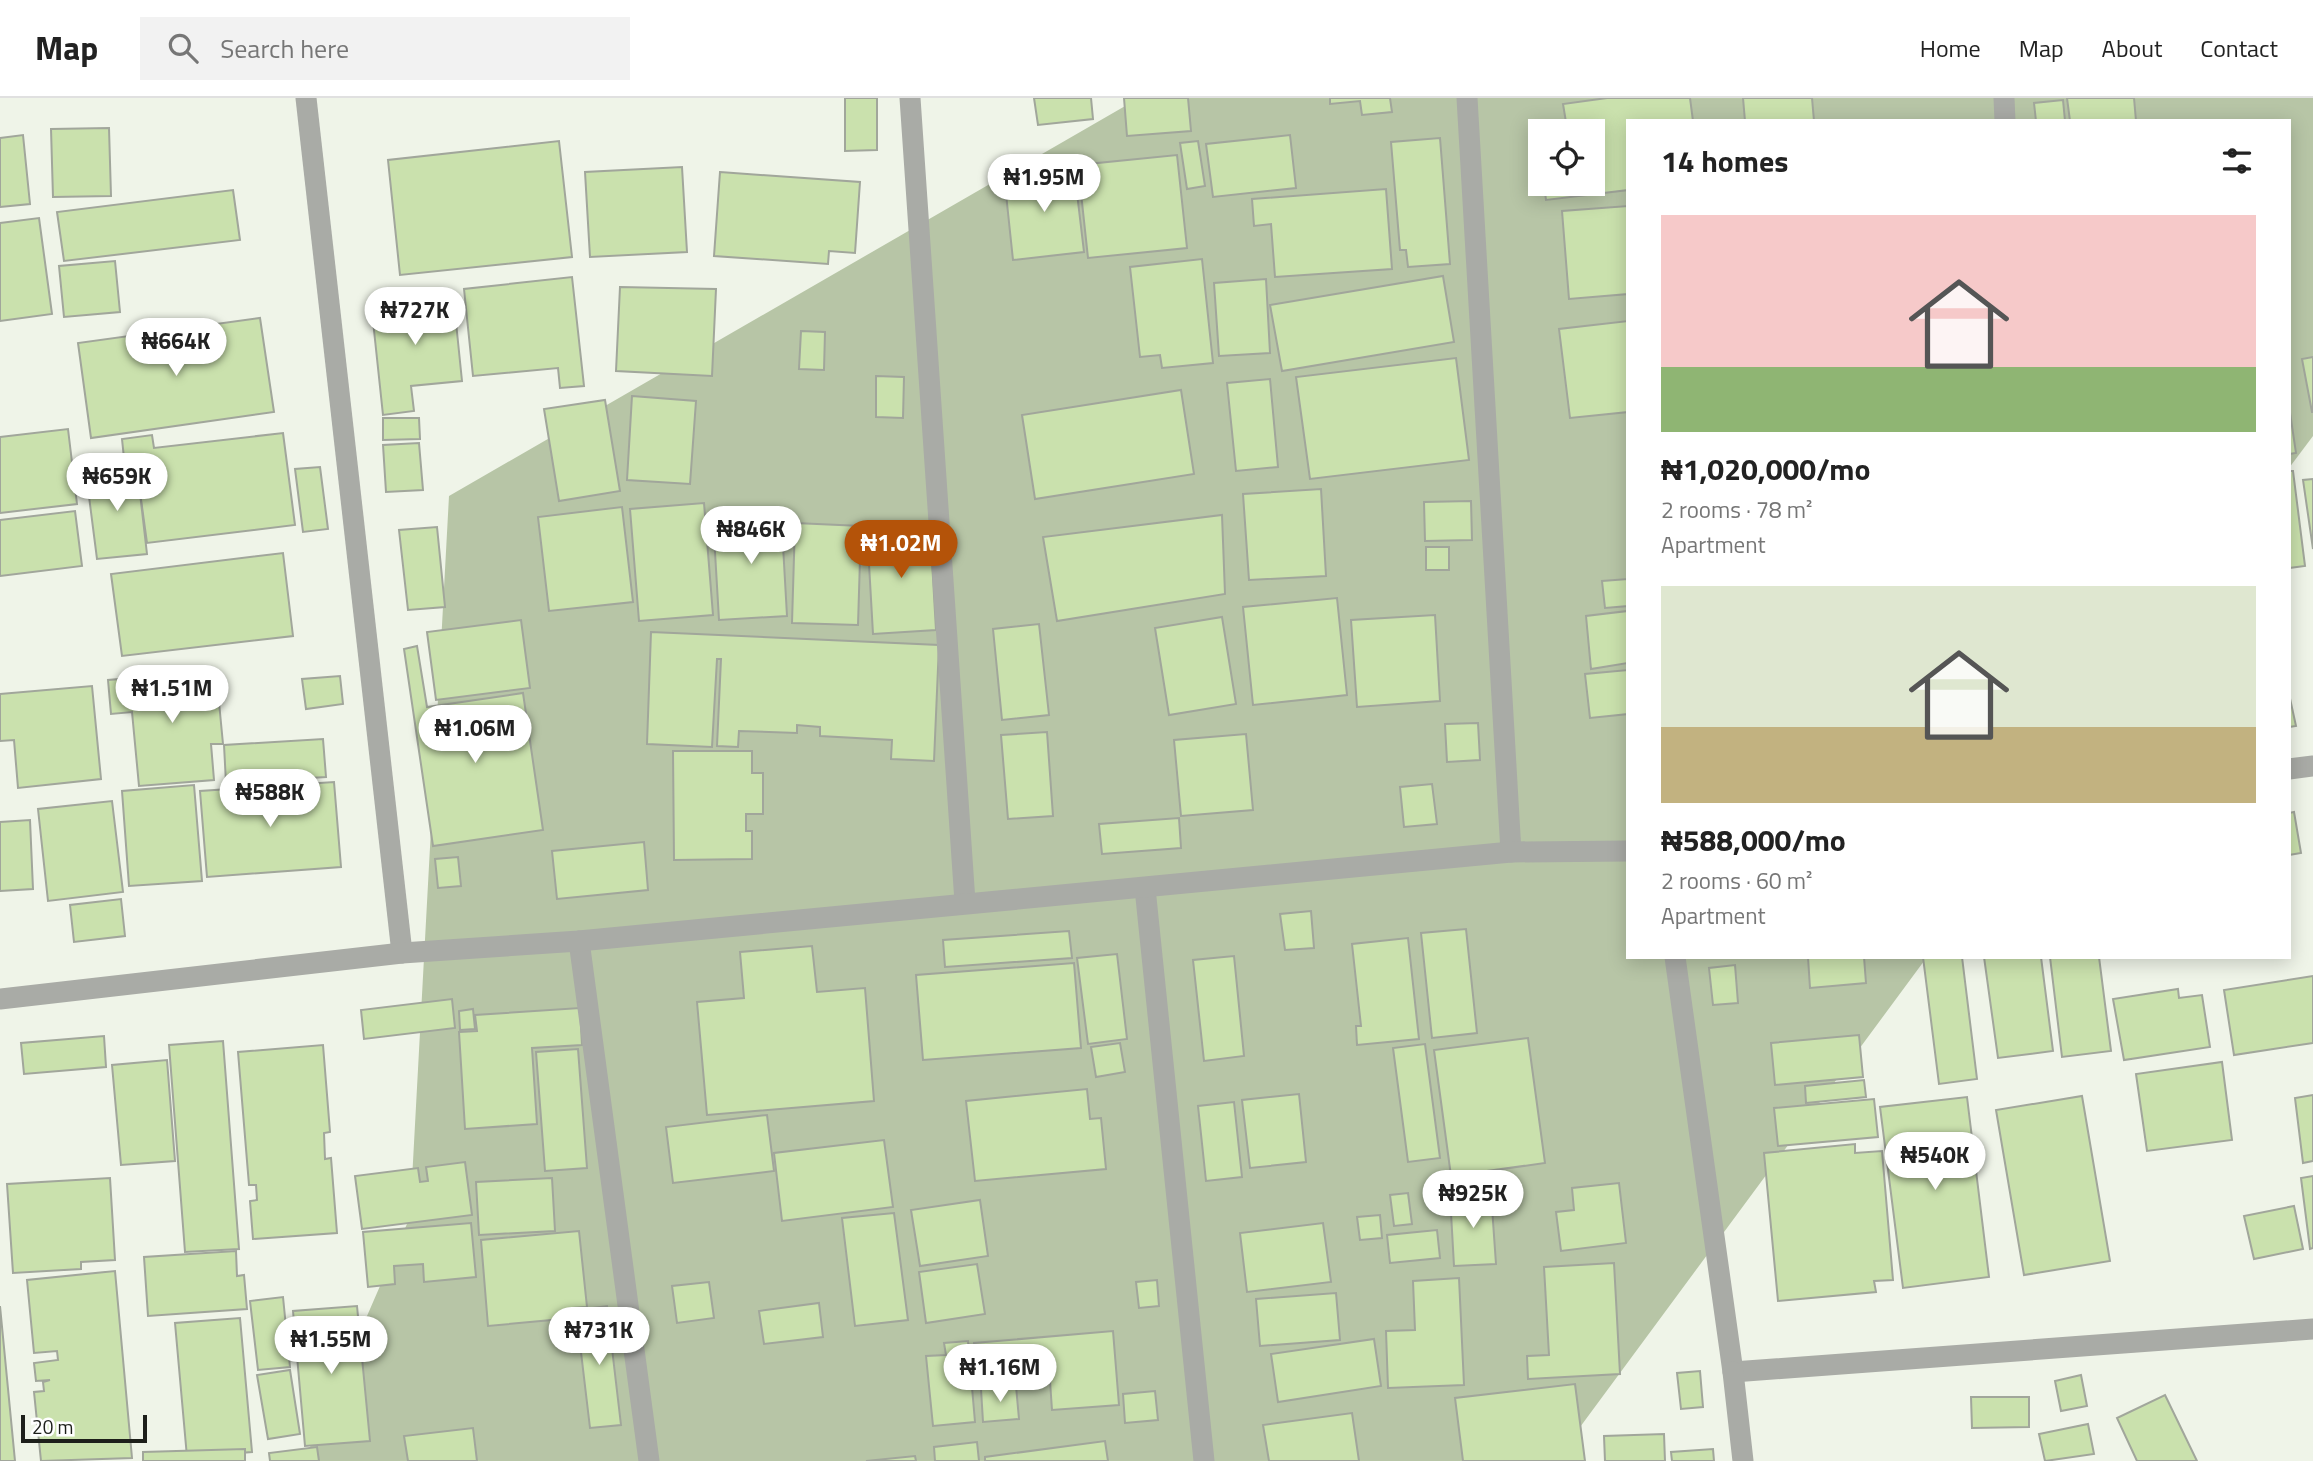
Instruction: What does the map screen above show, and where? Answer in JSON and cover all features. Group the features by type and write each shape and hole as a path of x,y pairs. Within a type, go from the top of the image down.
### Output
{"street":[{"path":"306,98 402,953"},
{"path":"910,98 965,902"},
{"path":"1467,98 1511,852"},
{"path":"2004,98 2006,119"},
{"path":"2291,769 2313,766"},
{"path":"0,999 402,953 579,941 965,902 1145,888 1511,852 1626,851"},
{"path":"1145,888 1204,1461"},
{"path":"579,941 649,1461"},
{"path":"1675,959 1733,1372 1742,1461"},
{"path":"1733,1372 2313,1329"}],"green space":[{"path":"1139,98 2313,98 2313,436 2291,465 2291,119 1626,119 1626,959 1926,959 1555,1461 304,1461 410,1217 449,496"}],"building":[{"path":"845,98 877,98 877,150 845,151"},
{"path":"1034,98 1091,98 1093,119 1038,125"},
{"path":"1124,98 1188,98 1191,131 1127,136"},
{"path":"1330,98 1390,98 1392,112 1362,115 1360,101 1330,104"},
{"path":"1607,98 1690,98 1693,119 1626,119 1626,190 1605,193 1605,119 1566,119 1563,104"},
{"path":"1743,98 1812,98 1814,119 1745,119"},
{"path":"2067,98 2134,98 2136,119 2070,119"},
{"path":"2063,100 2065,119 2036,119 2034,103"},
{"path":"109,128 111,196 53,197 51,129"},
{"path":"23,135 30,204 0,207 0,138"},
{"path":"1290,135 1296,188 1213,197 1206,144"},
{"path":"1440,138 1450,264 1408,267 1406,250 1400,250 1391,142"},
{"path":"559,141 572,257 400,275 388,160"},
{"path":"1198,141 1205,186 1187,189 1180,143"},
{"path":"1177,155 1187,248 1088,258 1078,165"},
{"path":"682,167 687,252 590,257 585,172"},
{"path":"1074,168 1084,252 1013,260 1004,175"},
{"path":"720,172 860,182 855,253 829,251 828,264 714,256"},
{"path":"1386,189 1392,269 1275,277 1271,224 1254,226 1252,199"},
{"path":"233,190 240,240 64,261 57,212"},
{"path":"1546,196 1579,196 1546,200"},
{"path":"1626,206 1626,294 1569,299 1562,211"},
{"path":"39,218 52,314 0,321 0,223"},
{"path":"1202,259 1213,363 1162,368 1160,355 1140,357 1130,267"},
{"path":"115,261 120,312 64,317 59,266"},
{"path":"1443,276 1454,342 1282,371 1270,305"},
{"path":"572,277 584,386 560,388 558,368 473,376 464,289"},
{"path":"1266,279 1270,353 1219,356 1214,283"},
{"path":"620,287 716,289 712,376 616,371"},
{"path":"453,293 462,381 411,386 414,411 383,415 371,302"},
{"path":"260,318 274,412 91,438 78,343"},
{"path":"1626,321 1626,412 1570,418 1559,329"},
{"path":"801,331 825,332 824,370 799,369"},
{"path":"2313,357 2313,412 2312,412 2302,359"},
{"path":"1456,358 1469,460 1310,479 1296,377"},
{"path":"876,376 904,377 903,418 876,417"},
{"path":"1270,379 1278,467 1236,471 1227,383"},
{"path":"1181,390 1194,474 1035,499 1022,415"},
{"path":"632,396 696,401 690,484 627,480"},
{"path":"605,400 620,491 559,501 544,409"},
{"path":"383,418 419,418 420,439 383,440"},
{"path":"2291,419 2296,453 2291,454"},
{"path":"68,429 77,504 0,513 0,437"},
{"path":"283,433 295,525 147,543 135,456 124,458 122,439 152,435 154,448"},
{"path":"419,443 423,490 386,492 383,445"},
{"path":"137,467 147,554 97,559 86,473"},
{"path":"320,467 328,529 303,532 295,469"},
{"path":"2291,471 2293,471 2305,566 2291,568"},
{"path":"2313,479 2313,549 2303,480"},
{"path":"1321,489 1326,576 1249,580 1243,494"},
{"path":"1471,501 1472,540 1425,541 1424,502"},
{"path":"704,503 713,615 639,621 630,509"},
{"path":"622,507 633,602 549,611 538,517"},
{"path":"781,510 787,616 719,620 714,535 724,534 723,513"},
{"path":"75,511 82,566 0,576 0,520"},
{"path":"1222,515 1225,594 1057,621 1043,537"},
{"path":"795,523 861,526 858,625 792,623"},
{"path":"930,526 936,630 873,634 867,529"},
{"path":"437,527 445,607 408,610 399,530"},
{"path":"1426,547 1449,547 1449,570 1426,570"},
{"path":"283,553 293,636 122,656 111,574"},
{"path":"1626,579 1626,606 1605,608 1602,581"},
{"path":"1337,598 1347,695 1253,705 1243,607"},
{"path":"1626,611 1626,663 1591,669 1586,616"},
{"path":"1435,615 1440,701 1357,707 1351,620"},
{"path":"1222,617 1236,704 1169,715 1155,628"},
{"path":"521,620 530,688 436,700 427,632"},
{"path":"1039,624 1049,715 1002,720 993,629"},
{"path":"651,632 939,645 934,761 891,759 892,740 820,736 820,727 797,725 797,733 739,731 738,747 717,746 721,659 717,659 712,747 647,744"},
{"path":"417,646 427,707 523,693 543,830 433,846 404,649"},
{"path":"1626,670 1626,714 1590,718 1585,674"},
{"path":"216,671 223,744 211,744 214,780 139,786 132,712 111,714 108,680"},
{"path":"340,676 343,704 306,709 302,679"},
{"path":"92,686 101,779 18,788 14,740 0,741 0,694"},
{"path":"2291,703 2296,726 2291,727"},
{"path":"1478,723 1480,760 1447,762 1445,724"},
{"path":"1047,732 1053,816 1008,819 1001,735"},
{"path":"1246,734 1253,810 1181,816 1174,740"},
{"path":"323,739 326,777 226,783 224,745"},
{"path":"673,751 752,751 752,773 763,773 763,814 746,814 746,831 752,831 752,859 674,860"},
{"path":"334,782 341,867 207,877 200,791"},
{"path":"1432,784 1437,824 1404,827 1400,787"},
{"path":"194,785 202,881 129,886 122,791"},
{"path":"112,801 123,892 48,901 38,809"},
{"path":"2294,812 2301,853 2291,855 2291,813"},
{"path":"1179,818 1181,848 1102,854 1099,824"},
{"path":"30,820 33,889 0,891 0,822"},
{"path":"644,842 648,890 557,899 552,851"},
{"path":"458,857 461,886 438,888 435,859"},
{"path":"121,899 125,936 74,942 70,905"},
{"path":"1311,911 1314,948 1285,950 1280,914"},
{"path":"1466,929 1477,1033 1432,1038 1421,933"},
{"path":"1069,931 1072,958 945,967 943,940"},
{"path":"1408,938 1419,1039 1357,1045 1356,1026 1361,1026 1352,944"},
{"path":"812,946 817,992 865,988 874,1101 707,1115 697,1002 744,998 740,952"},
{"path":"1117,954 1127,1039 1088,1044 1077,958"},
{"path":"1234,956 1244,1056 1204,1061 1193,960"},
{"path":"1808,959 1864,959 1866,983 1810,988"},
{"path":"1923,959 1962,959 1977,1079 1939,1084"},
{"path":"1984,959 2041,959 2053,1051 1998,1058"},
{"path":"2050,959 2099,959 2111,1051 2062,1057"},
{"path":"1074,963 1081,1048 923,1060 916,975"},
{"path":"1735,965 1738,1003 1713,1005 1709,968"},
{"path":"2313,976 2313,1043 2234,1055 2224,990"},
{"path":"2178,989 2179,998 2202,995 2210,1047 2124,1060 2113,999"},
{"path":"452,999 455,1028 364,1039 361,1010"},
{"path":"580,1008 582,1045 532,1048 537,1124 465,1129 459,1032 477,1031 475,1015"},
{"path":"473,1009 475,1029 460,1030 459,1011"},
{"path":"1859,1035 1863,1077 1775,1085 1771,1043"},
{"path":"104,1036 106,1067 24,1074 21,1043"},
{"path":"1528,1038 1545,1163 1451,1176 1434,1050"},
{"path":"223,1041 239,1249 185,1252 169,1045"},
{"path":"1120,1043 1125,1072 1096,1077 1091,1047"},
{"path":"1425,1044 1440,1158 1408,1162 1393,1048"},
{"path":"323,1045 330,1132 324,1133 325,1159 331,1158 337,1233 253,1239 250,1201 257,1200 256,1185 249,1185 238,1052"},
{"path":"578,1049 587,1168 545,1171 536,1052"},
{"path":"167,1060 175,1161 121,1165 112,1065"},
{"path":"2222,1062 2232,1140 2147,1151 2136,1074"},
{"path":"1864,1080 1866,1097 1806,1103 1805,1086"},
{"path":"1087,1089 1090,1119 1101,1118 1106,1169 975,1181 966,1101"},
{"path":"1299,1094 1306,1162 1250,1168 1242,1100"},
{"path":"2313,1095 2313,1161 2303,1163 2295,1098"},
{"path":"2082,1096 2110,1261 2024,1275 1996,1110"},
{"path":"1967,1097 1989,1277 1903,1288 1880,1107"},
{"path":"1874,1099 1878,1137 1778,1146 1774,1108"},
{"path":"1234,1102 1242,1177 1206,1181 1198,1106"},
{"path":"767,1115 774,1171 673,1183 666,1127"},
{"path":"884,1140 893,1207 782,1221 774,1153"},
{"path":"1855,1144 1855,1153 1882,1151 1893,1280 1874,1281 1876,1292 1778,1301 1764,1153"},
{"path":"465,1162 472,1215 362,1229 355,1176 418,1168 420,1182 428,1181 426,1167"},
{"path":"2313,1176 2313,1248 2310,1249 2301,1178"},
{"path":"110,1178 115,1260 81,1262 81,1269 13,1273 7,1184"},
{"path":"552,1178 555,1231 479,1235 476,1182"},
{"path":"1619,1183 1626,1243 1561,1251 1556,1212 1574,1210 1572,1188"},
{"path":"1408,1193 1412,1224 1394,1226 1390,1195"},
{"path":"1491,1193 1496,1264 1454,1266 1450,1195"},
{"path":"980,1200 988,1256 920,1266 911,1210"},
{"path":"2294,1206 2303,1249 2254,1259 2244,1216"},
{"path":"894,1213 908,1320 855,1326 842,1218"},
{"path":"1380,1215 1382,1238 1360,1240 1357,1217"},
{"path":"471,1223 476,1277 424,1282 423,1264 394,1266 395,1284 368,1287 363,1232"},
{"path":"1323,1223 1331,1282 1247,1292 1240,1233"},
{"path":"1437,1230 1440,1258 1390,1263 1387,1235"},
{"path":"579,1231 587,1307 573,1308 573,1318 488,1326 481,1240"},
{"path":"236,1251 237,1276 244,1275 247,1309 148,1316 144,1257"},
{"path":"1614,1263 1620,1374 1528,1379 1527,1356 1549,1355 1544,1267"},
{"path":"977,1264 985,1314 926,1323 919,1272"},
{"path":"115,1271 132,1458 41,1461 34,1392 44,1391 43,1382 50,1380 36,1381 34,1363 58,1360 57,1351 34,1353 27,1280"},
{"path":"1459,1278 1464,1385 1388,1388 1386,1331 1415,1330 1413,1281"},
{"path":"1157,1280 1159,1306 1139,1308 1136,1282"},
{"path":"709,1282 714,1318 677,1323 672,1286"},
{"path":"1336,1293 1340,1340 1260,1346 1256,1299"},
{"path":"283,1297 290,1367 258,1370 250,1301"},
{"path":"819,1303 823,1337 764,1344 759,1311"},
{"path":"0,1306 15,1461 0,1461"},
{"path":"357,1306 370,1441 305,1446 293,1311"},
{"path":"607,1306 621,1425 590,1428 576,1310"},
{"path":"240,1318 252,1452 187,1457 175,1323"},
{"path":"1113,1331 1119,1405 1052,1410 1050,1381 978,1388 974,1343"},
{"path":"1374,1339 1381,1386 1278,1402 1271,1354"},
{"path":"968,1341 975,1422 933,1426 926,1356 946,1355 944,1343"},
{"path":"290,1370 300,1434 268,1439 257,1375"},
{"path":"1700,1371 1703,1407 1681,1409 1677,1373"},
{"path":"2081,1375 2087,1406 2061,1411 2055,1381"},
{"path":"1575,1384 1585,1461 1463,1461 1455,1398"},
{"path":"1016,1386 1019,1419 983,1422 981,1389"},
{"path":"1155,1391 1158,1420 1125,1423 1123,1394"},
{"path":"2165,1395 2197,1461 2137,1461 2117,1418"},
{"path":"1971,1397 2029,1397 2029,1427 1972,1428"},
{"path":"1352,1413 1359,1461 1269,1461 1263,1425"},
{"path":"2088,1424 2094,1454 2045,1461 2039,1434"},
{"path":"473,1428 477,1461 408,1461 404,1436"},
{"path":"1664,1434 1665,1461 1605,1461 1604,1436"},
{"path":"1105,1441 1108,1461 985,1461 985,1457"},
{"path":"977,1442 979,1461 935,1461 934,1447"},
{"path":"317,1447 319,1461 270,1461 269,1453"},
{"path":"245,1449 245,1461 143,1461 143,1452"},
{"path":"1713,1449 1714,1461 1672,1461 1671,1452"},
{"path":"915,1456 916,1461 866,1461"}]}
